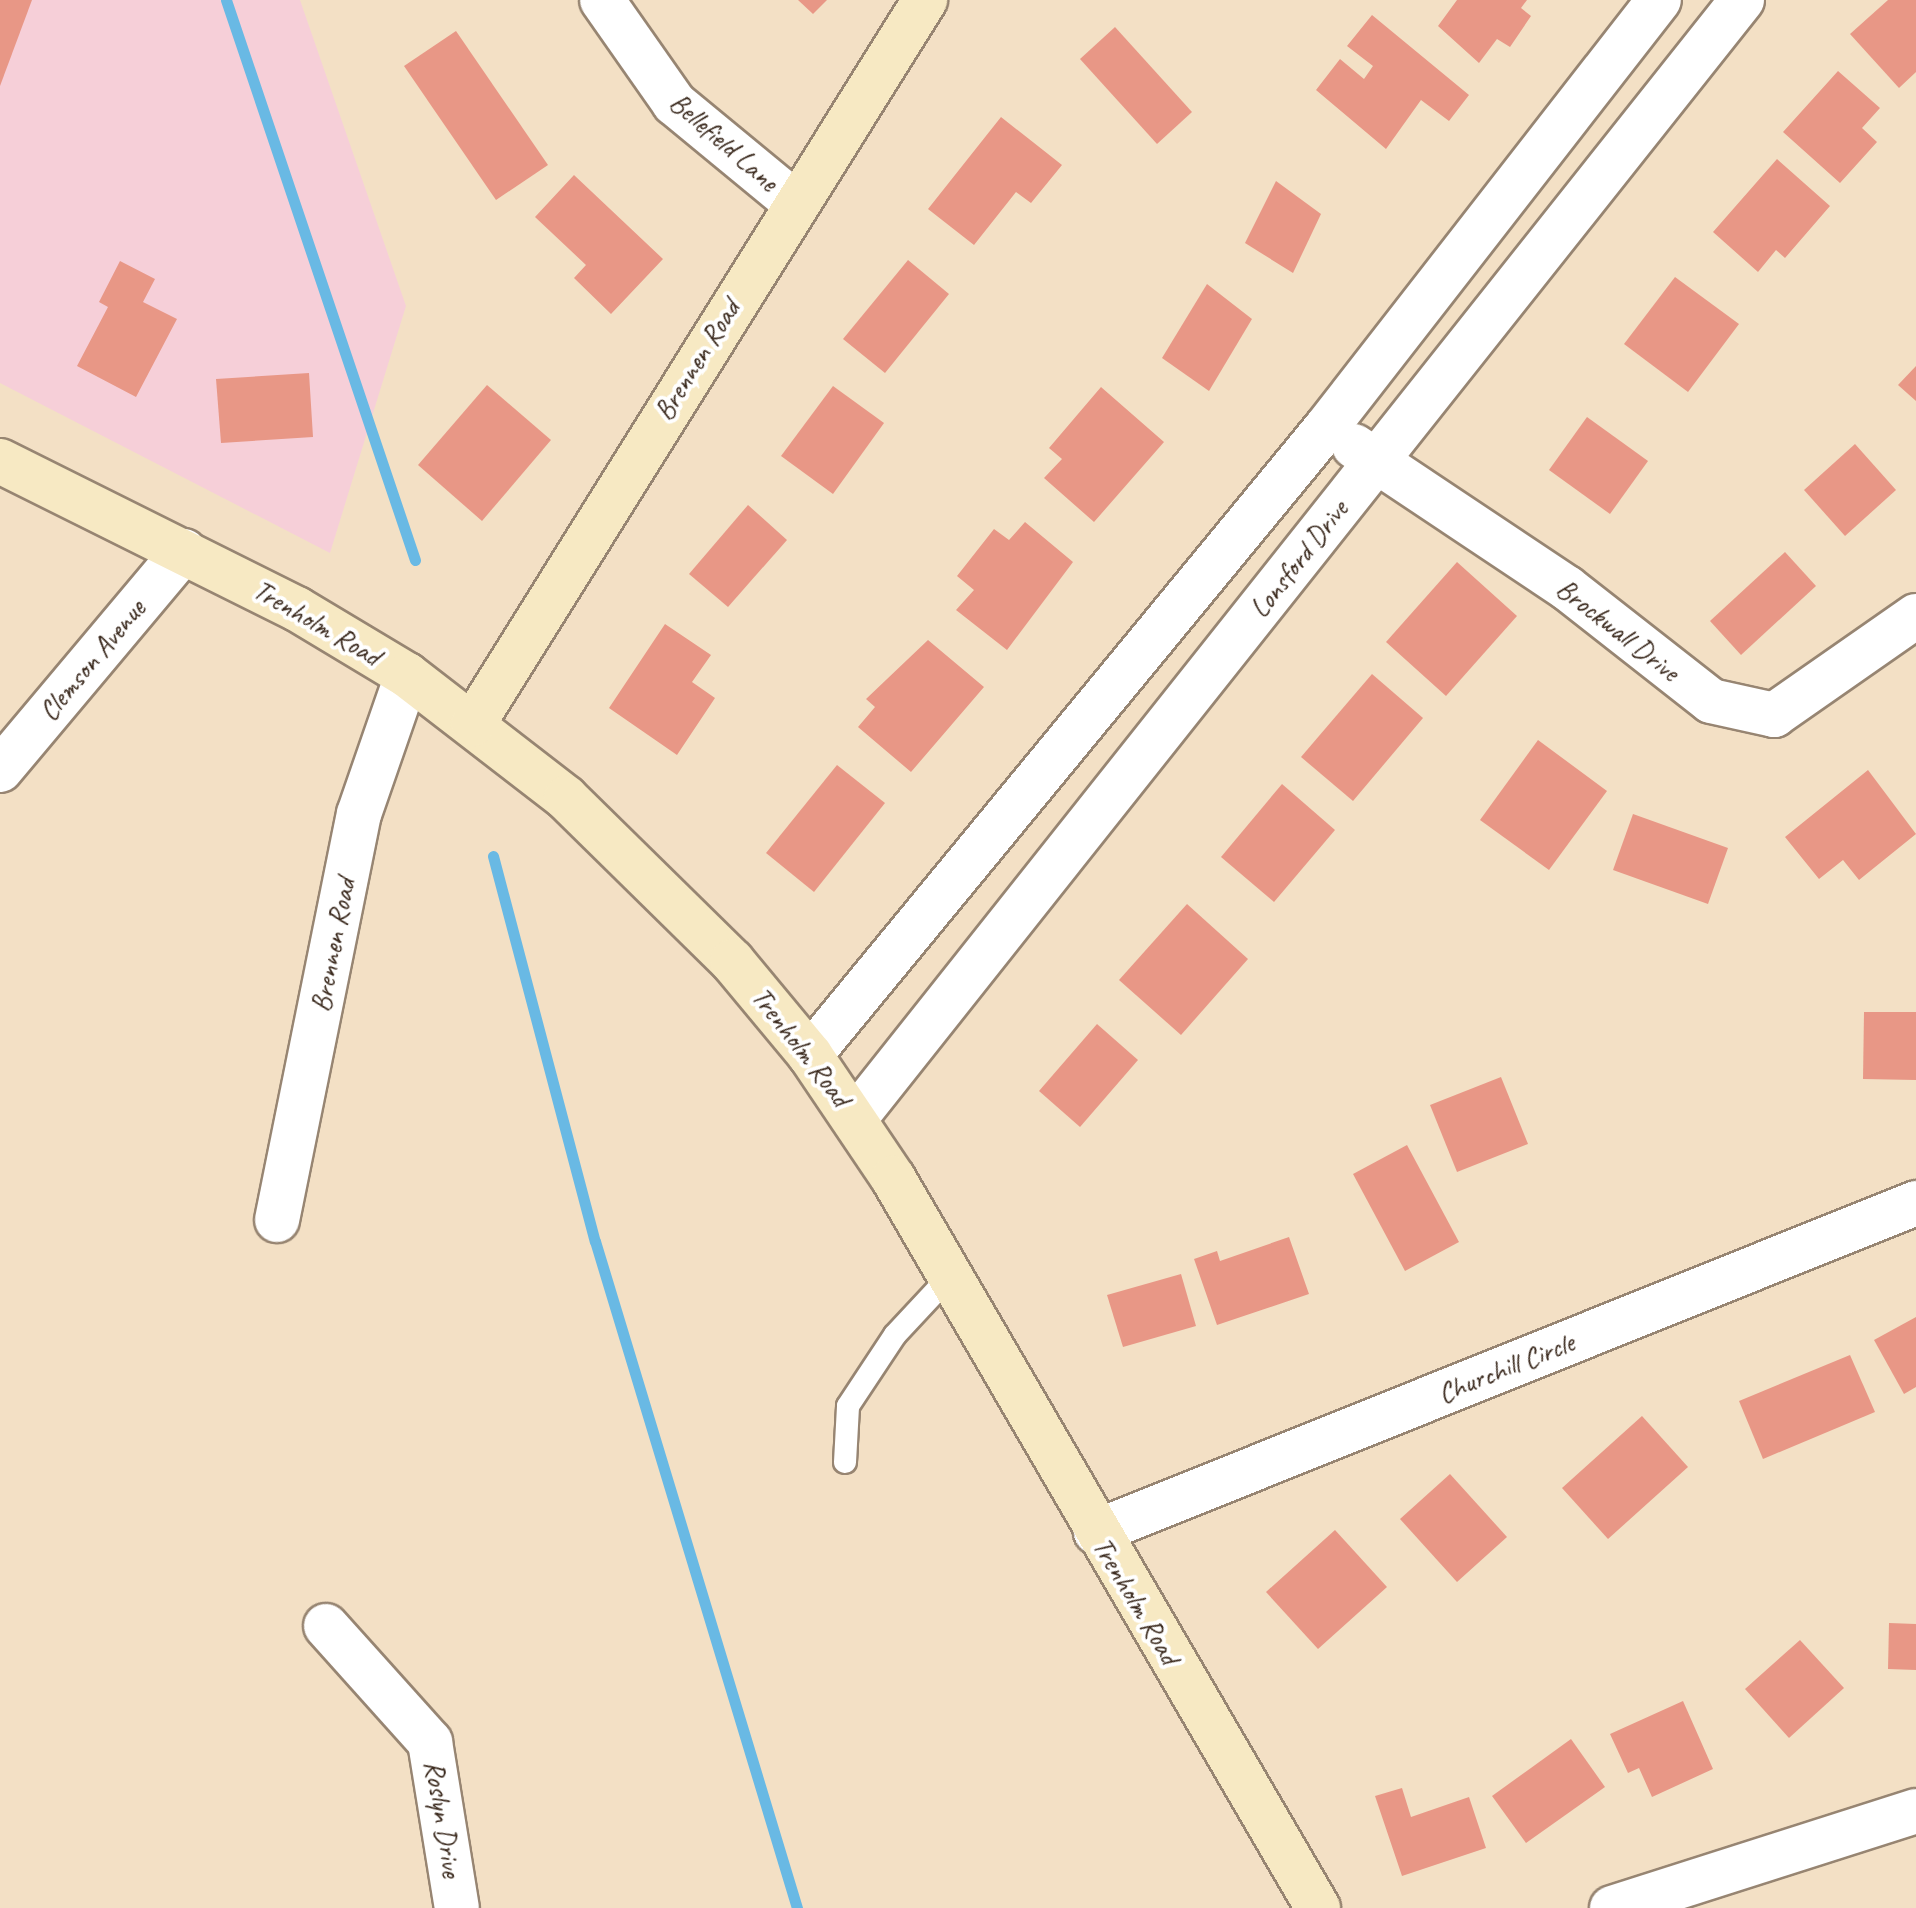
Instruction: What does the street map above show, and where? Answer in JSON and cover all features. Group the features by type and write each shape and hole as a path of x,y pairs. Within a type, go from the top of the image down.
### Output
{"main road":[{"name":"Brennen Road","path":"473,724 794,202 925,0"},
{"name":"Trenholm Road","path":"0,461 184,551 407,675 473,724 641,864 810,1055 855,1118 1318,1908"}],"street":[{"name":"Bellefield Lane","path":"602,0 674,103 794,202"},
{"path":"810,1055 1326,428 1659,0"},
{"name":"Lonsford Drive","path":"855,1118 1742,0"},
{"name":"Brockwall Drive","path":"1326,428 1567,588 1711,701 1774,715 1808,697 1916,616"},
{"name":"Clemson Avenue","path":"0,770 184,551"},
{"name":"Brennen Road","path":"277,1220 359,814 407,675"},
{"name":"Churchill Circle","path":"1096,1532 1916,1203"},
{"name":"Roslyn Drive","path":"326,1626 430,1742 457,1908"},
{"path":"1612,1908 1916,1811"}],"lane":[{"path":"845,1462 848,1406 895,1335 950,1276"}],"shaded area":[{"path":"0,0 300,0 406,306 330,553 0,383"}],"building":[{"path":"0,0 32,0 0,86"},
{"path":"798,0 827,0 813,14"},
{"path":"1457,0 1527,0 1521,8 1531,16 1510,47 1497,39 1479,63 1438,26"},
{"path":"1888,0 1916,0 1916,72 1899,88 1850,34"},
{"path":"1372,15 1469,95 1449,121 1421,100 1386,149 1316,90 1340,59 1364,79 1373,66 1347,46"},
{"path":"1115,27 1192,112 1157,144 1080,59"},
{"path":"456,31 548,165 496,200 404,66"},
{"path":"1838,71 1880,108 1862,128 1877,142 1840,183 1783,132"},
{"path":"1001,117 1062,165 1031,203 1016,192 974,245 928,209"},
{"path":"1777,159 1830,206 1785,258 1776,250 1758,272 1713,232"},
{"path":"574,175 663,259 611,314 574,278 586,265 535,217"},
{"path":"1276,181 1321,214 1293,273 1245,243"},
{"path":"908,260 949,294 885,373 843,339"},
{"path":"120,261 155,279 143,302 177,319 136,397 77,366 108,307 99,302"},
{"path":"1675,277 1739,324 1688,392 1624,344"},
{"path":"1207,284 1252,319 1209,391 1162,358"},
{"path":"1916,366 1916,401 1898,385"},
{"path":"309,373 313,437 221,443 216,379"},
{"path":"487,385 551,440 482,521 418,465"},
{"path":"833,386 884,423 833,494 781,456"},
{"path":"1101,387 1164,442 1094,522 1044,478 1062,459 1049,448"},
{"path":"1587,417 1648,461 1610,514 1549,470"},
{"path":"1855,444 1896,490 1845,536 1804,490"},
{"path":"748,505 787,540 728,607 689,574"},
{"path":"1025,522 1073,562 1007,650 956,610 974,590 957,576 994,529 1009,540"},
{"path":"1785,552 1816,586 1741,655 1710,621"},
{"path":"1457,562 1517,616 1446,696 1386,642"},
{"path":"665,624 711,655 692,682 715,698 677,755 609,708"},
{"path":"928,640 984,687 911,772 858,727 875,707 866,699"},
{"path":"1372,674 1423,718 1353,801 1301,757"},
{"path":"1538,740 1607,791 1549,870 1480,820"},
{"path":"837,765 885,803 814,892 766,853"},
{"path":"1868,770 1916,834 1859,880 1843,860 1819,879 1785,837"},
{"path":"1282,784 1335,830 1274,902 1221,857"},
{"path":"1633,814 1728,848 1708,904 1613,870"},
{"path":"1187,904 1248,959 1181,1035 1119,980"},
{"path":"1864,1012 1916,1012 1916,1080 1863,1079"},
{"path":"1097,1024 1138,1060 1080,1127 1039,1091"},
{"path":"1501,1077 1528,1144 1457,1172 1430,1105"},
{"path":"1407,1145 1459,1242 1405,1271 1353,1174"},
{"path":"1289,1237 1309,1294 1217,1325 1194,1259 1217,1251 1220,1261"},
{"path":"1181,1274 1196,1326 1123,1347 1107,1295"},
{"path":"1916,1317 1916,1387 1904,1394 1874,1340"},
{"path":"1850,1355 1875,1412 1763,1459 1739,1401"},
{"path":"1642,1416 1688,1467 1608,1539 1562,1488"},
{"path":"1450,1474 1507,1537 1457,1582 1400,1519"},
{"path":"1335,1530 1387,1587 1318,1649 1266,1592"},
{"path":"1889,1623 1916,1624 1916,1670 1888,1669"},
{"path":"1800,1640 1844,1688 1789,1738 1745,1689"},
{"path":"1683,1701 1713,1769 1652,1797 1639,1768 1628,1773 1610,1734"},
{"path":"1571,1739 1605,1787 1526,1843 1492,1796"},
{"path":"1402,1788 1411,1817 1469,1797 1486,1848 1402,1876 1375,1796"}],"waterway":[{"path":"226,0 415,560"},
{"path":"493,856 595,1241 797,1908"}]}
